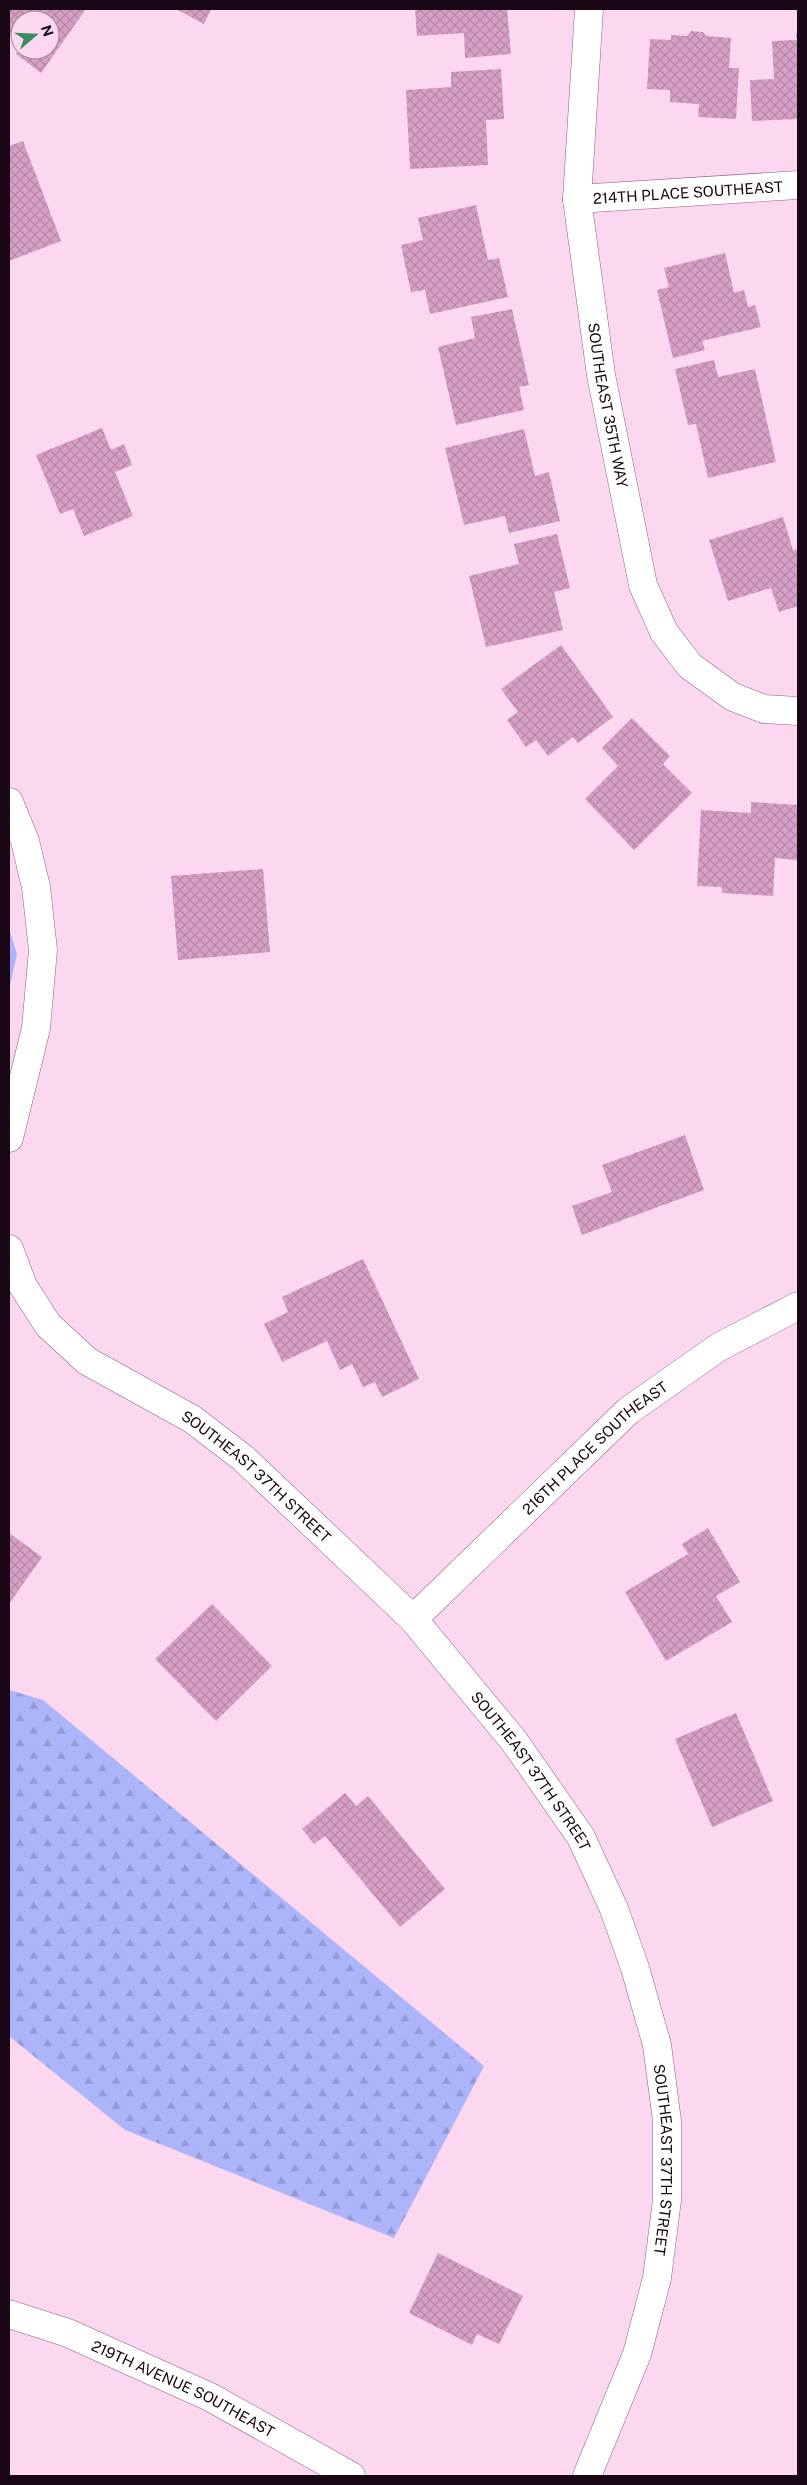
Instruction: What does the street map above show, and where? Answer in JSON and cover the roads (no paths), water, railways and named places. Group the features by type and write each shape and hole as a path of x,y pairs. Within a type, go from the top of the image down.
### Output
{"street":[{"name":"SOUTHEAST 35TH WAY","path":"589,9 577,200 601,375 643,585 664,632 690,666 733,697 764,709 798,711"},
{"name":"214TH PLACE SOUTHEAST","path":"577,200 798,185"},
{"path":"9,802 26,841 36,887 43,950 36,1028 9,1138"},
{"name":"SOUTHEAST 37TH STREET","path":"9,1249 23,1286 48,1325 87,1361 192,1419 244,1458 413,1619 514,1741 581,1837 614,1908 629,1951 657,2045 668,2121 667,2200 657,2278 637,2354 587,2476"},
{"name":"216TH PLACE SOUTHEAST","path":"413,1619 628,1411 719,1346 798,1306"},
{"name":"219TH AVENUE SOUTHEAST","path":"9,2314 68,2333 210,2397 351,2476"}]}
